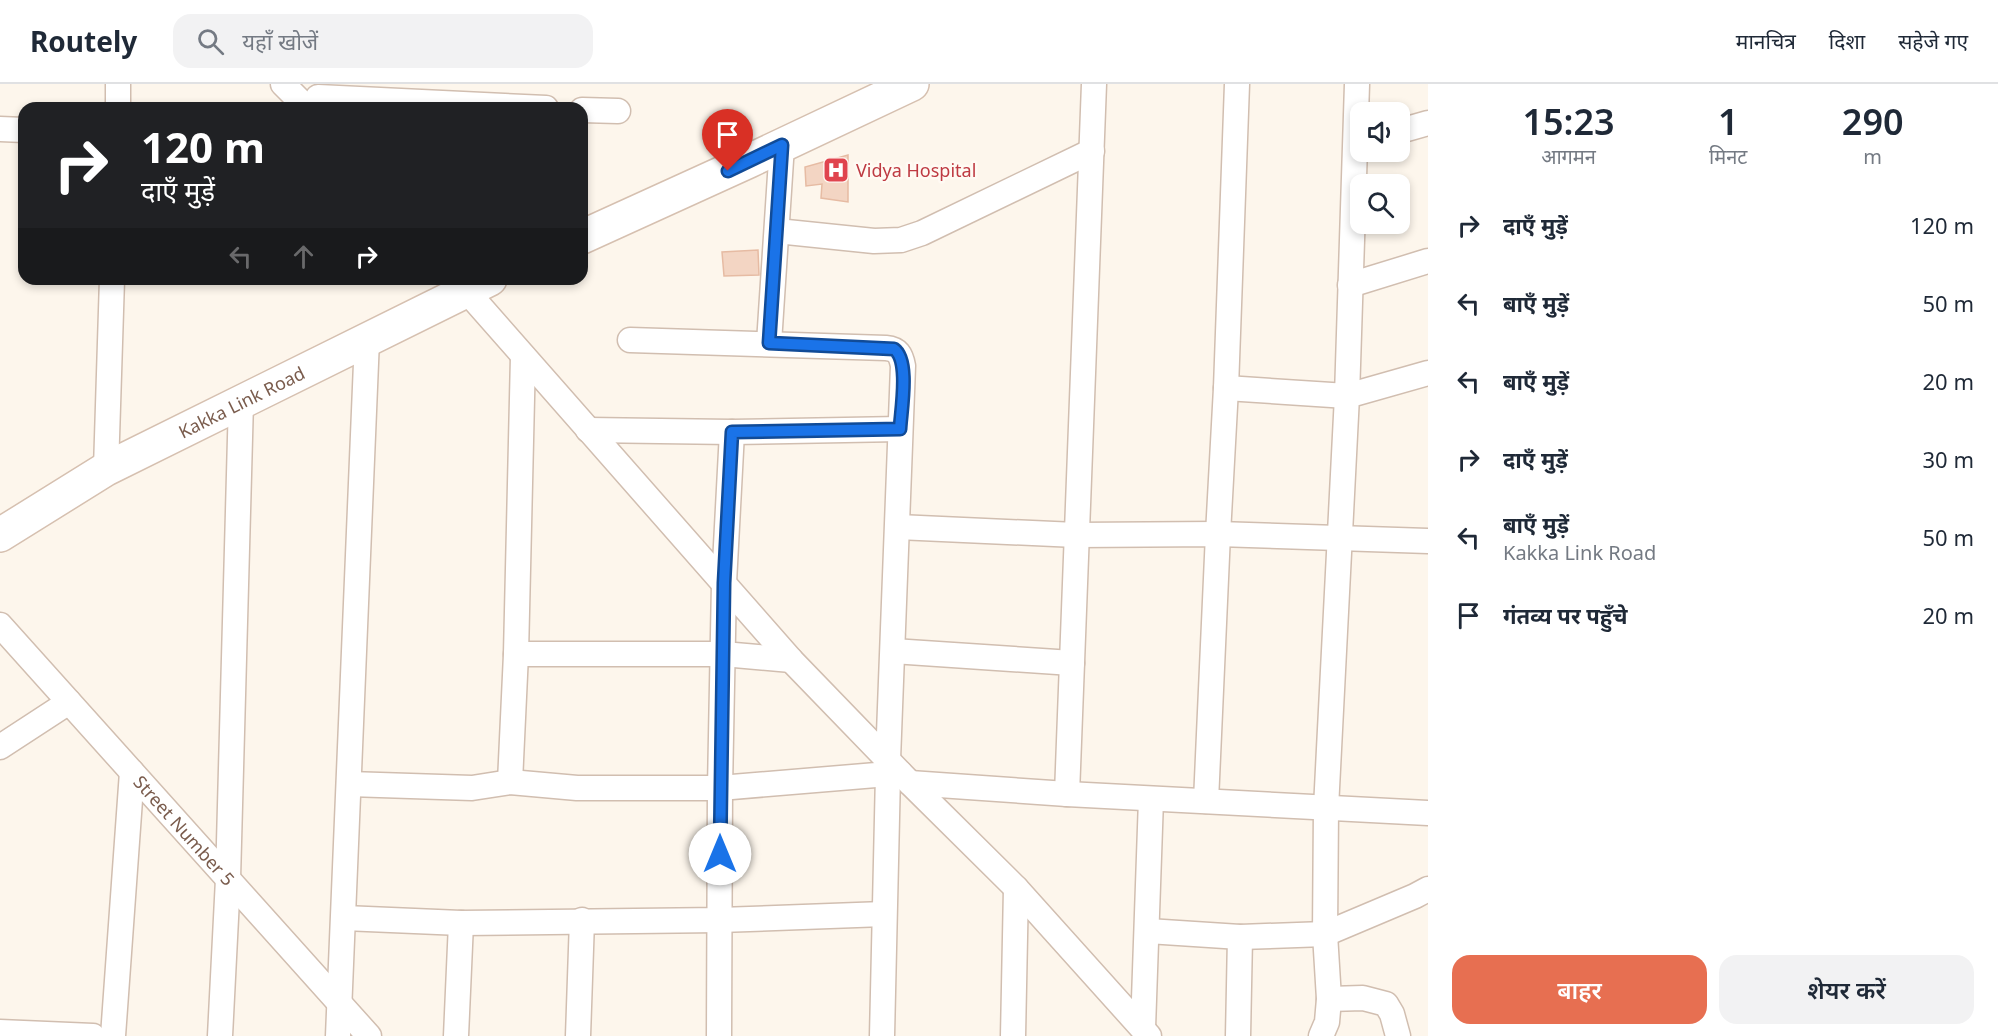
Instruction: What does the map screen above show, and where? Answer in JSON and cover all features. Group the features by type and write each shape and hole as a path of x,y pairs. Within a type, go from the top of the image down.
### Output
{"street":[{"path":"117,102 118,84"},
{"path":"283,84 315,99 392,102"},
{"path":"588,234 782,145 873,93 912,84"},
{"path":"1067,795 1094,84"},
{"path":"1206,801 1226,388 1237,84"},
{"path":"1357,84 1357,102"},
{"path":"588,110 618,111"},
{"path":"1410,128 1428,123"},
{"path":"0,129 18,130"},
{"path":"769,343 782,145"},
{"path":"777,231 874,241 901,240 922,233 1092,151"},
{"path":"1322,1036 1327,1022 1329,999 1325,933 1326,808 1357,162"},
{"path":"1350,285 1428,261"},
{"path":"106,469 112,285"},
{"name":"Kakka Link Road","path":"0,535 106,469 367,339 466,285"},
{"path":"471,285 523,356 791,660 897,773 1016,888 1146,1032"},
{"path":"338,1036 367,339"},
{"path":"630,340 769,343 894,349 899,352 903,366 893,651 897,773 884,914 882,1036"},
{"path":"510,782 516,654 523,356"},
{"path":"1226,388 1347,396 1428,373"},
{"path":"220,1036 228,879 241,401"},
{"path":"588,430 732,432 900,429"},
{"path":"719,1036 724,583 732,432"},
{"path":"898,526 1076,535 1218,534 1428,541"},
{"name":"Street Number 5","path":"0,625 369,1036"},
{"path":"893,651 1072,663"},
{"path":"516,654 723,654 791,660"},
{"path":"0,747 69,702"},
{"path":"113,1036 132,771"},
{"path":"349,784 472,788 510,782 577,788 720,788 897,773 1067,795 1428,813"},
{"path":"1146,1032 1151,799"},
{"path":"1013,1036 1016,888"},
{"path":"1148,931 1240,937 1325,933 1428,889"},
{"path":"344,918 461,923 720,920 884,914"},
{"path":"578,1036 582,921"},
{"path":"456,1036 461,923"},
{"path":"1238,1036 1240,937"},
{"path":"1329,999 1362,998 1386,1004 1392,1014 1398,1036"},
{"path":"0,1032 93,1036"}],"building":[{"path":"848,155 848,202 821,198 822,184 806,186 805,167"},
{"path":"758,250 759,275 724,276 722,252"}],"place":[{"name":"Vidya Hospital","path":"836,170"}],"route":[{"path":"720,854 724,583 732,432 900,429 903,366 899,352 894,349 769,343 782,145 728,171"}]}
